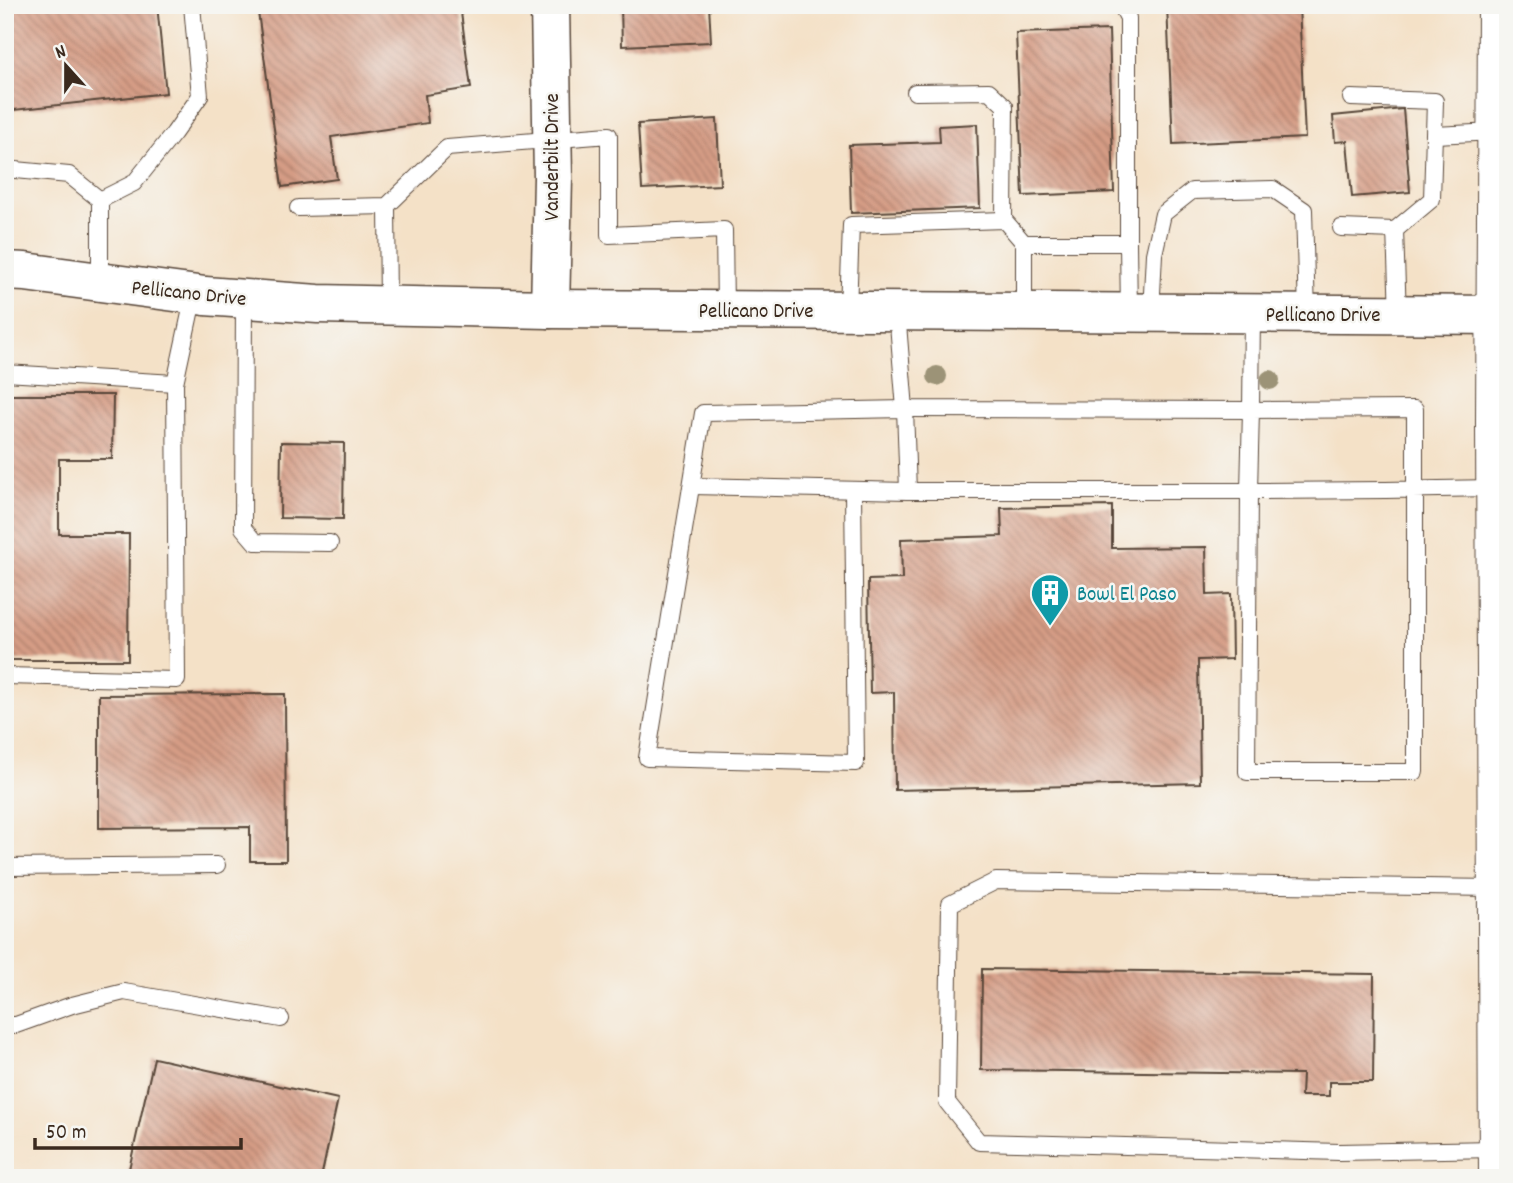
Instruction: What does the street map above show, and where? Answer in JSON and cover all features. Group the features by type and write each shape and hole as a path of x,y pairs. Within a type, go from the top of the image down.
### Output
{"street":[{"name":"Vanderbilt Drive","path":"550,5 550,309"},
{"path":"1494,5 1493,132 1501,315 1492,488 1495,1163"},
{"name":"Pellicano Drive","path":"5,271 194,295 388,305 550,309 1501,315"}],"lane":[{"path":"100,200 134,183 200,96 192,5"},
{"path":"1121,5 1128,18 1128,243 1140,313"},
{"path":"915,92 989,91 1005,106 1004,220 1024,243 1024,313"},
{"path":"1340,228 1395,230 1432,199 1435,102 1351,98"},
{"path":"1435,135 1493,132"},
{"path":"298,208 387,206 447,148 609,135 610,234 724,230 725,310"},
{"path":"5,169 69,175 100,200"},
{"path":"1140,313 1163,214 1192,191 1273,189 1304,210 1307,314"},
{"path":"100,200 100,282"},
{"path":"387,206 388,305"},
{"path":"848,311 851,225 1004,220"},
{"path":"1395,230 1398,315"},
{"path":"1024,243 1128,243"},
{"path":"5,676 177,680 175,383 194,295"},
{"path":"244,299 243,528 255,542 330,543"},
{"path":"897,312 908,491"},
{"path":"853,491 856,763 648,758 704,413 905,409 1251,410 1415,409 1415,772 1247,772 1249,491 1251,410 1252,314"},
{"path":"5,373 175,383"},
{"path":"692,486 853,491 1492,488"},
{"path":"5,867 216,865"},
{"path":"1494,888 996,881 950,904 947,1102 979,1142 1339,1152 1495,1163"},
{"path":"5,1025 16,1025 72,1005 124,992 281,1019"}],"building":[{"path":"5,5 157,5 166,93 5,111"},
{"path":"257,5 460,5 471,88 425,95 428,123 331,137 337,179 282,187"},
{"path":"621,5 709,5 711,42 622,46"},
{"path":"1167,5 1299,5 1305,138 1173,144"},
{"path":"1109,30 1114,192 1023,196 1016,33"},
{"path":"1403,109 1410,192 1352,197 1347,141 1335,142 1333,116"},
{"path":"717,119 720,185 642,189 638,124"},
{"path":"977,124 980,208 851,213 849,145 940,142 939,126"},
{"path":"5,395 113,395 112,459 59,459 59,534 129,534 128,660 5,660"},
{"path":"281,442 344,443 343,519 280,518"},
{"name":"Bowl El Paso","path":"1112,506 1112,548 1206,547 1207,595 1231,594 1232,659 1198,660 1200,783 895,790 894,692 870,693 868,580 902,579 901,539 1002,536 1001,508"},
{"path":"285,694 286,861 250,861 250,827 99,828 99,695"},
{"path":"982,969 1374,974 1373,1082 1329,1082 1329,1096 1301,1096 1302,1074 981,1070"},
{"path":"154,1058 338,1099 321,1178 127,1178"}],"place":[{"name":"Bowl El Paso","path":"1050,627"}]}
